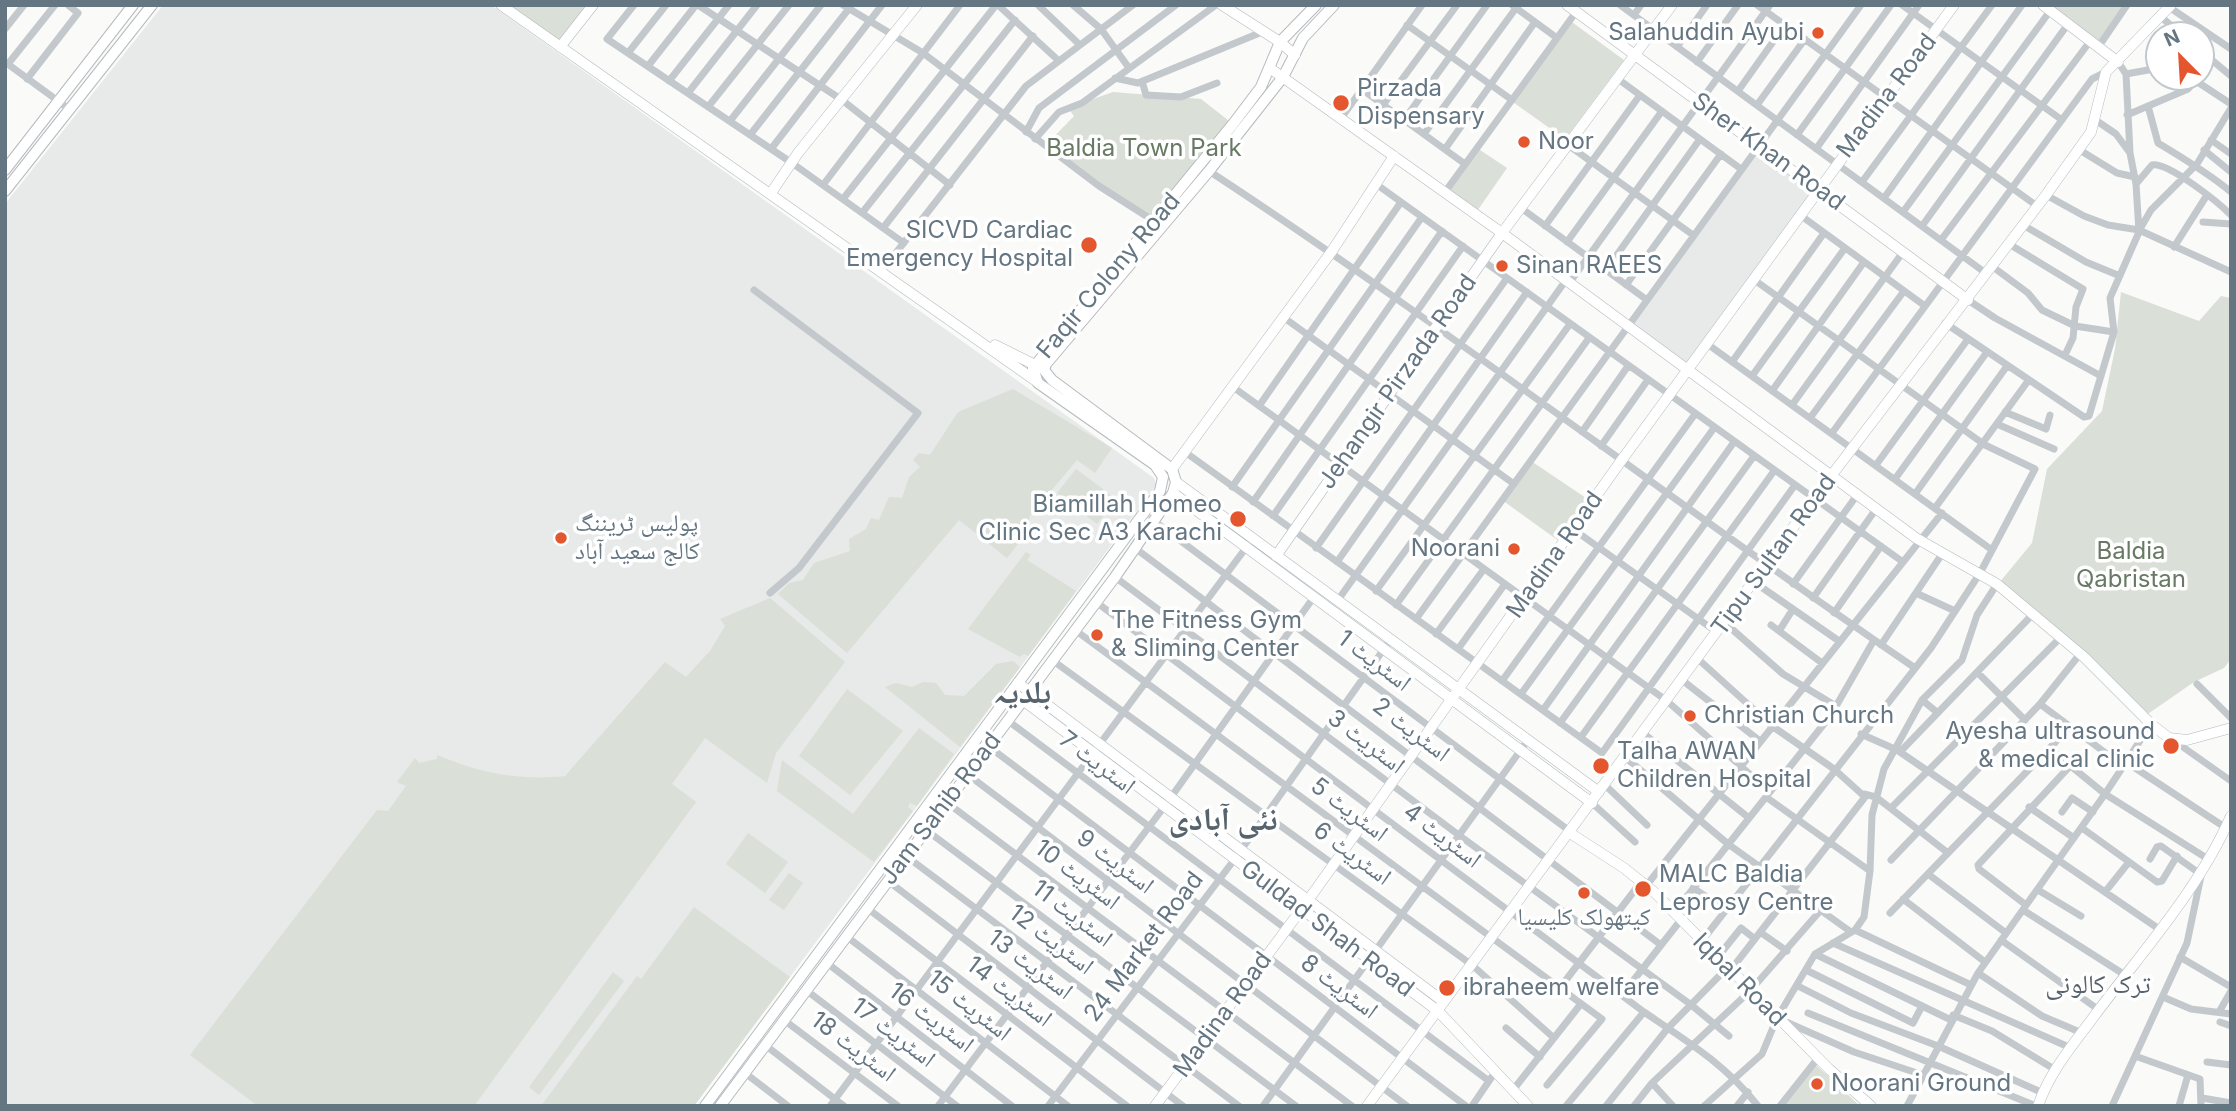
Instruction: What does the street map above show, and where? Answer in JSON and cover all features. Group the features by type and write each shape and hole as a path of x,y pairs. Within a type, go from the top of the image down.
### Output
{"main road":[{"path":"5,170 134,5"},
{"path":"5,191 152,5"},
{"name":"Faqir Colony Road","path":"1036,381 1033,374 1049,359 1159,225 1271,69 1273,53 1280,42 1315,5"},
{"name":"Faqir Colony Road","path":"1159,225 1209,171 1283,77 1304,38 1334,5"},
{"path":"1039,367 1052,380 1172,469 1175,488"},
{"name":"Jam Sahib Road","path":"705,1106 1164,484 1155,466 1036,381"},
{"name":"Jam Sahib Road","path":"720,1106 1115,577 1175,488"}],"street":[{"path":"5,29 24,5"},
{"path":"55,5 7,63 69,109"},
{"path":"27,79 78,13 68,5"},
{"path":"501,5 1036,381"},
{"path":"560,47 593,5"},
{"path":"634,5 607,39 792,163 904,243"},
{"path":"628,53 666,5"},
{"path":"648,66 697,5 842,100 950,185"},
{"path":"669,81 729,5"},
{"path":"688,93 757,5"},
{"path":"708,107 789,5"},
{"path":"730,121 821,5"},
{"path":"771,149 883,5"},
{"path":"771,193 917,5"},
{"path":"823,185 960,5"},
{"path":"843,199 997,5 1059,61"},
{"path":"1038,5 1080,46"},
{"path":"1073,5 1101,29 1129,68"},
{"path":"881,272 1026,86 1133,5"},
{"path":"1026,132 1039,108 1176,5"},
{"path":"1035,139 1059,112 1082,103 1216,5"},
{"path":"1222,5 1280,42 1295,55"},
{"path":"1342,117 1422,5"},
{"path":"1383,105 1457,5"},
{"path":"1404,120 1487,5"},
{"path":"1620,5 1962,256 2028,293 2042,310 2075,326 2114,332"},
{"path":"1634,15 1641,5"},
{"name":"Jehangir Pirzada Road","path":"1276,556 1502,233 1672,5"},
{"path":"1678,47 1707,5"},
{"path":"1697,62 1738,5"},
{"path":"1757,5 1768,8 1785,25 1845,70 2037,206"},
{"path":"1416,619 1861,5"},
{"path":"1797,135 1891,5"},
{"path":"1902,5 2062,120"},
{"path":"1816,149 1919,5"},
{"name":"Madina Road","path":"1156,1106 1310,899 1479,664 1620,461 1954,5"},
{"path":"1862,182 1992,5"},
{"path":"1884,198 2022,5"},
{"path":"1941,240 2042,105 2127,5"},
{"path":"1832,433 2092,79 2118,62 2170,6 2231,48"},
{"path":"750,135 848,7 923,53 1099,187 1159,225"},
{"path":"1424,135 1514,7 1557,38"},
{"path":"1338,600 1547,307 1588,257 1768,8"},
{"path":"1903,212 2002,76 2046,8 2095,43 2118,62 2126,74 2130,153 2139,230"},
{"path":"1445,192 1557,38 1572,9"},
{"name":"Sher Khan Road","path":"1572,9 1968,300"},
{"path":"2160,16 2166,21"},
{"path":"862,213 1015,20"},
{"path":"1445,149 1535,22"},
{"path":"1922,226 2068,23"},
{"path":"1408,25 1512,100"},
{"path":"1738,92 1785,25"},
{"path":"1115,78 1142,81 1262,32"},
{"path":"883,228 1033,36"},
{"path":"1757,105 1805,39"},
{"path":"2215,63 2231,76"},
{"path":"1271,69 1342,117 1629,325 1687,371 1876,509 1942,554 1997,584 2080,654 2151,724 2231,781"},
{"path":"2126,74 2145,71"},
{"name":"Tipu Sultan Road","path":"1367,1106 1945,323 1968,300 2046,195 2091,132 2106,72"},
{"path":"1618,79 1741,169"},
{"path":"1142,81 1146,94 1181,97 1217,83"},
{"path":"1360,89 1465,164"},
{"path":"2127,115 2183,91"},
{"path":"1945,323 2028,381 2087,417 2114,332 2110,298 2139,230 2151,211 2197,164 2204,150 2228,122 2231,106 2209,91"},
{"path":"1545,226 1640,95"},
{"path":"2148,106 2158,143 2187,162 2197,164 2231,192"},
{"path":"1567,242 1662,111"},
{"path":"2094,119 2116,134 2130,153"},
{"path":"1606,270 1700,139"},
{"path":"2211,141 2231,154"},
{"path":"1568,145 1693,235"},
{"path":"2078,149 2135,181"},
{"path":"2204,150 2231,172"},
{"path":"1626,285 1721,154"},
{"path":"1172,469 1332,251 1394,156"},
{"path":"2135,181 2154,163 2184,178 2231,215"},
{"path":"1209,171 1332,251 1765,565 1915,668"},
{"path":"1376,184 1647,381 1903,562"},
{"path":"2046,195 2108,225 2139,230 2231,272"},
{"path":"2174,247 2207,195"},
{"path":"1259,406 1401,202"},
{"path":"1521,208 1647,300"},
{"path":"1800,215 1925,306"},
{"path":"1232,487 1422,217"},
{"path":"2203,222 2231,224"},
{"path":"2023,225 2086,262 2120,276"},
{"path":"1252,502 1442,231"},
{"path":"1732,362 1824,233"},
{"path":"2009,244 2083,289 2065,355"},
{"path":"1273,516 1463,246"},
{"path":"1752,376 1845,248"},
{"path":"1792,405 1903,252"},
{"path":"1772,391 1864,262"},
{"path":"1316,548 1507,278"},
{"path":"1701,942 1915,668 1980,573 2035,469 1983,443 1753,279"},
{"path":"754,290 918,413 799,568 770,593"},
{"path":"1810,418 1904,291"},
{"path":"1337,562 1527,292"},
{"path":"1968,300 2006,325 2101,376"},
{"path":"1283,317 1514,484"},
{"path":"1376,591 1570,324"},
{"path":"972,334 1039,367"},
{"path":"1396,605 1590,338"},
{"path":"1876,466 1968,339"},
{"path":"1706,344 1992,550"},
{"path":"1895,479 1987,352"},
{"path":"1582,432 1628,366"},
{"path":"1915,494 2007,366"},
{"path":"1601,446 1647,381"},
{"path":"1559,989 1618,912 1699,818 1920,540 1983,443 2028,381"},
{"path":"1233,387 1667,701 1796,818 1870,871"},
{"path":"2005,412 2046,429 2050,415"},
{"path":"1502,681 1695,415"},
{"path":"1997,424 2054,449"},
{"path":"1521,694 1714,428"},
{"path":"1543,710 1734,442"},
{"path":"1185,452 1602,753 1795,485"},
{"path":"1560,723 1754,456"},
{"path":"1581,737 1774,471"},
{"path":"1175,488 1249,543 1314,598 1592,803 1635,842"},
{"path":"1793,584 1857,495"},
{"path":"1813,598 1876,509"},
{"name":"اسٹریٹ 1","path":"1154,521 1570,833"},
{"path":"1573,529 1718,633"},
{"path":"1249,543 1276,556 1528,740 1602,789 1647,825"},
{"path":"833,1103 1249,543"},
{"path":"1834,612 1881,546"},
{"name":"اسٹریٹ 2","path":"1135,548 1661,945"},
{"path":"1622,995 1661,945 1693,888 1804,749 1942,554"},
{"path":"1436,634 1484,569"},
{"name":"اسٹریٹ 3","path":"1115,577 1460,836 1690,1004 1729,1036"},
{"path":"1754,582 1839,641"},
{"path":"1458,649 1505,584"},
{"path":"1704,1106 1762,1054 1777,1018 1815,954 1853,931 1864,917 1875,797 1922,699 1962,660 1977,615 1997,584"},
{"path":"938,1106 1130,853 1321,588"},
{"path":"1916,593 1955,611"},
{"name":"اسٹریٹ 4","path":"1096,602 1644,1012 1694,1043 1735,1078 1758,1106"},
{"path":"1779,631 1793,609"},
{"path":"1897,750 1938,713 2034,613"},
{"path":"1725,623 1803,687 1836,706"},
{"path":"1771,625 1822,663"},
{"name":"اسٹریٹ 5","path":"1075,630 1602,1019 1547,1085"},
{"path":"1891,808 2060,638"},
{"name":"24 Market Road","path":"1048,1106 1234,860 1391,639"},
{"path":"1891,860 2040,704 2080,654"},
{"path":"1698,659 1772,726 1834,769 1864,794 1875,797 1891,808 1948,853"},
{"name":"اسٹریٹ 6","path":"1052,660 1472,965 1554,1038"},
{"path":"1977,673 2025,720"},
{"path":"1682,680 1760,741"},
{"path":"2197,684 2231,718"},
{"name":"Guldad Shah Road","path":"1015,687 1101,744 1377,950 1441,1007 1528,1106"},
{"name":"Guldad Shah Road","path":"1026,695 1094,754 1300,910 1441,1007"},
{"path":"1922,699 1938,713"},
{"path":"2040,704 2124,764 2227,828"},
{"name":"اسٹریٹ 7","path":"1007,720 1489,1081"},
{"path":"1907,1106 1978,973 2093,812 2151,724"},
{"path":"1890,912 2070,727"},
{"path":"2169,738 2187,740 2231,728"},
{"path":"1643,733 1749,818"},
{"path":"1861,734 1897,750 1928,770 2159,929"},
{"path":"1262,1106 1371,960 1528,740"},
{"name":"اسٹریٹ 8","path":"988,746 1466,1106"},
{"path":"2050,749 2203,867"},
{"path":"1625,757 1728,844 1819,911 1853,931 1972,985"},
{"path":"2070,766 2029,807 1978,866 2025,907 2125,975"},
{"name":"اسٹریٹ 9","path":"967,774 1407,1106"},
{"path":"1606,1106 1668,1028 1755,939 1830,844 1864,794"},
{"path":"2062,811 2072,798 2093,812"},
{"name":"اسٹریٹ 10","path":"946,802 1352,1106"},
{"path":"2029,807 2074,838"},
{"path":"1808,1013 2037,1106 2054,1069 2203,867 2227,828 2231,816"},
{"path":"2081,828 2160,882 2177,856"},
{"name":"اسٹریٹ 11","path":"926,830 1296,1106"},
{"name":"Iqbal Road","path":"1570,833 1643,884 1818,1058 1871,1106"},
{"path":"2150,859 2160,846 2203,867"},
{"name":"اسٹریٹ 12","path":"906,856 1239,1106"},
{"path":"2105,892 2129,862"},
{"path":"2112,1106 2187,943 2203,867"},
{"path":"1928,874 2003,937 2099,1010"},
{"name":"اسٹریٹ 13","path":"888,881 1183,1106"},
{"path":"1693,888 1726,910"},
{"path":"2038,890 2081,916"},
{"path":"1903,899 1986,962"},
{"name":"اسٹریٹ 14","path":"867,908 1127,1106"},
{"path":"1634,1106 1652,1083 1750,991 1819,911"},
{"path":"1717,958 1741,928 1755,939"},
{"path":"1760,932 1787,951"},
{"name":"اسٹریٹ 15","path":"846,936 1068,1106"},
{"path":"1833,943 2071,1048"},
{"path":"1815,954 1922,1006 1992,1031 2054,1069"},
{"path":"2180,957 2231,989 2219,1012"},
{"name":"اسٹریٹ 16","path":"827,962 1012,1106"},
{"path":"1806,970 1913,1023 1922,1006"},
{"path":"1978,973 2042,1016 2082,1033"},
{"path":"1798,986 1851,1013 1938,1046 2043,1093"},
{"name":"اسٹریٹ 17","path":"806,990 957,1106"},
{"path":"2163,996 2191,1009 2231,1014"},
{"path":"1513,1090 1580,1005"},
{"path":"1566,1106 1644,1012"},
{"path":"1777,1018 1854,1052 1923,1075"},
{"name":"اسٹریٹ 18","path":"784,1020 898,1106"},
{"path":"2220,1022 2231,1026"},
{"path":"1506,1028 1539,1056"},
{"path":"765,1045 833,1103 844,1106"},
{"path":"2135,1056 2202,1080 2202,1102 2231,1102"},
{"path":"1780,1106 1818,1058"},
{"path":"2207,1062 2231,1065"},
{"path":"1472,1106 1496,1070"},
{"path":"745,1073 788,1106"},
{"path":"2179,1106 2188,1075"},
{"path":"1652,1083 1673,1106"},
{"path":"1737,1106 1748,1093"}],"shaded area":[{"name":"پولیس ٹریننگ کالج سعید آباد","path":"163,5 491,5 1154,478 1156,485 694,1106 5,1106 5,204"},
{"path":"1758,146 1818,189 1687,371 1629,325"}],"green space":[{"path":"501,5 593,5 560,47"},
{"path":"2045,5 2127,5 2099,46"},
{"path":"1569,20 1624,60 1565,139 1510,100"},
{"name":"Baldia Town Park","path":"1113,92 1201,99 1233,124 1155,222 1045,146 1074,116 1068,108"},
{"path":"1477,148 1507,168 1475,214 1445,192"},
{"name":"Baldia Qabristan","path":"2121,292 2199,321 2221,296 2231,298 2231,659 2224,668 2194,682 2142,718 1999,583 2032,543 2047,469 2102,411 2115,349"},
{"path":"1013,389 1112,448 1095,473 1077,460 1030,516 1025,535 1007,558 959,520 847,653 778,594 789,583 803,580 814,563 850,551 849,539 866,529 871,518 879,520 889,497 902,498 909,477 920,467 913,460 919,453 930,455 958,412"},
{"path":"1531,461 1592,502 1563,544 1502,500"},
{"path":"1076,469 1116,499 1097,524 1057,493"},
{"path":"1026,552 1031,555 1027,560 1076,591 1028,656 1024,654 1020,657 968,629"},
{"path":"770,598 845,662 776,753 767,783 705,738 672,784 696,802 474,1106 258,1106 190,1055 377,810 388,811 406,786 397,782 415,758 419,763 437,759 437,755 468,767 516,776 565,776 665,662 686,677 710,651 725,626 720,619"},
{"path":"1013,661 1020,667 960,747 885,687 896,683 912,687 923,682 936,683 945,695 964,696 996,664"},
{"path":"847,689 903,731 850,795 799,756"},
{"path":"919,728 954,754 917,806 910,803 908,807 913,811 874,862 777,791 782,760 853,814"},
{"path":"748,833 788,862 765,893 726,864"},
{"path":"789,873 803,883 784,910 769,900"},
{"path":"694,907 790,977 694,1106 541,1106 637,976 641,979"},
{"path":"613,972 624,981 539,1095 529,1087"},
{"name":"Noorani Ground","path":"1814,1063 1860,1106 1780,1106"}],"place":[{"name":"Salahuddin Ayubi","path":"1818,33"},
{"name":"Pirzada Dispensary","path":"1341,103"},
{"name":"Noor","path":"1524,142"},
{"name":"SICVD Cardiac Emergency Hospital","path":"1089,245"},
{"name":"Sinan RAEES","path":"1502,266"},
{"name":"Biamillah Homeo Clinic Sec A3 Karachi","path":"1238,519"},
{"name":"پولیس ٹریننگ کالج سعید آباد","path":"561,538"},
{"name":"Noorani","path":"1514,549"},
{"name":"The Fitness Gym & Sliming Center","path":"1097,635"},
{"name":"Christian Church","path":"1690,716"},
{"name":"Ayesha ultrasound & medical clinic","path":"2171,746"},
{"name":"Talha AWAN Children Hospital","path":"1601,766"},
{"name":"MALC Baldia Leprosy Centre","path":"1643,889"},
{"name":"کیتھولک کلیسیا","path":"1584,893"},
{"name":"ibraheem welfare","path":"1447,988"},
{"name":"Noorani Ground","path":"1817,1084"}],"district":[{"name":"بلدیہ","path":"1022,693"},
{"name":"نئی آبادی","path":"1223,820"},
{"name":"ترک کالونی","path":"2098,985"}]}
